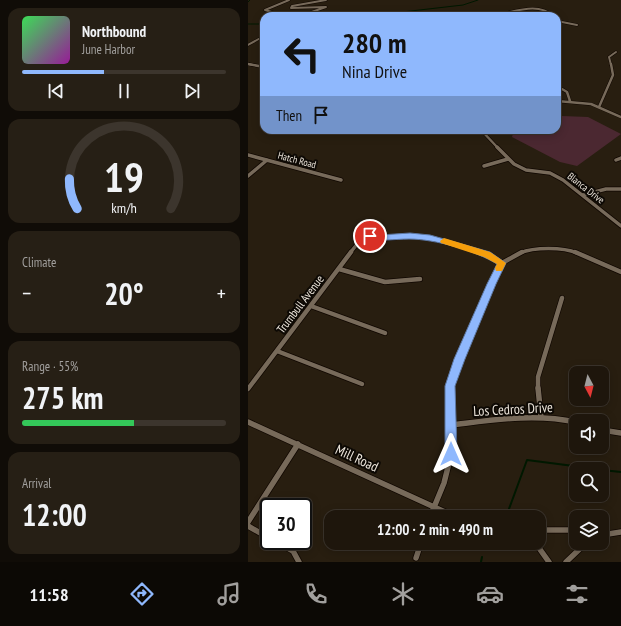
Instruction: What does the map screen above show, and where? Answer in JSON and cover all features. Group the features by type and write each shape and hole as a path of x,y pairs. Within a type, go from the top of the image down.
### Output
{"street":[{"path":"272,12 265,10 289,0"},
{"path":"312,12 326,7 291,8 292,6 326,0"},
{"path":"508,12 523,6"},
{"path":"540,6 551,12"},
{"path":"561,22 577,25"},
{"path":"248,45 260,38"},
{"path":"599,107 613,75 609,57 616,52"},
{"path":"248,64 260,67"},
{"path":"561,88 567,92 570,101"},
{"path":"561,101 570,101 599,107 621,117"},
{"name":"Blanca Drive","path":"485,134 508,159 526,170 555,175 583,195 621,226"},
{"name":"Hatch Road","path":"248,154 341,180"},
{"path":"616,160 621,158"},
{"path":"484,166 508,159"},
{"path":"248,176 267,160"},
{"path":"583,195 606,189 621,189"},
{"name":"Trumbull Avenue","path":"248,390 362,238 370,236 380,238 410,236 430,238 487,254 502,263"},
{"path":"433,510 444,483 451,454 450,386 491,284 502,263 523,252 552,249 574,252 621,272"},
{"path":"339,269 385,282 420,279"},
{"path":"541,417 538,377 562,298"},
{"path":"311,306 385,332"},
{"path":"277,350 362,384"},
{"name":"Los Cedros Drive","path":"451,425 541,417 569,420"},
{"name":"Mill Road","path":"248,422 441,510"},
{"path":"609,431 621,433"},
{"path":"248,522 298,444"},
{"path":"248,526 260,533"},
{"path":"546,530 569,530"},
{"path":"609,534 621,532"},
{"path":"291,550 299,562"},
{"path":"416,558 419,550"},
{"path":"540,550 549,562"},
{"path":"566,562 579,550"}],"shaded area":[{"path":"561,116 588,117 621,134 577,166 560,162 512,137 513,134 561,134"}],"waterway":[{"path":"402,12 463,5 478,0"},
{"path":"248,24 260,24"},
{"path":"509,510 527,460 569,465"},
{"path":"609,471 621,472"},
{"path":"481,562 482,557"}],"slow traffic":[{"path":"444,241 487,254 502,263 499,268"}],"route":[{"path":"370,236 380,238 410,236 430,238 487,254 502,263 491,284 450,386 449,409 451,425 451,454"}]}
